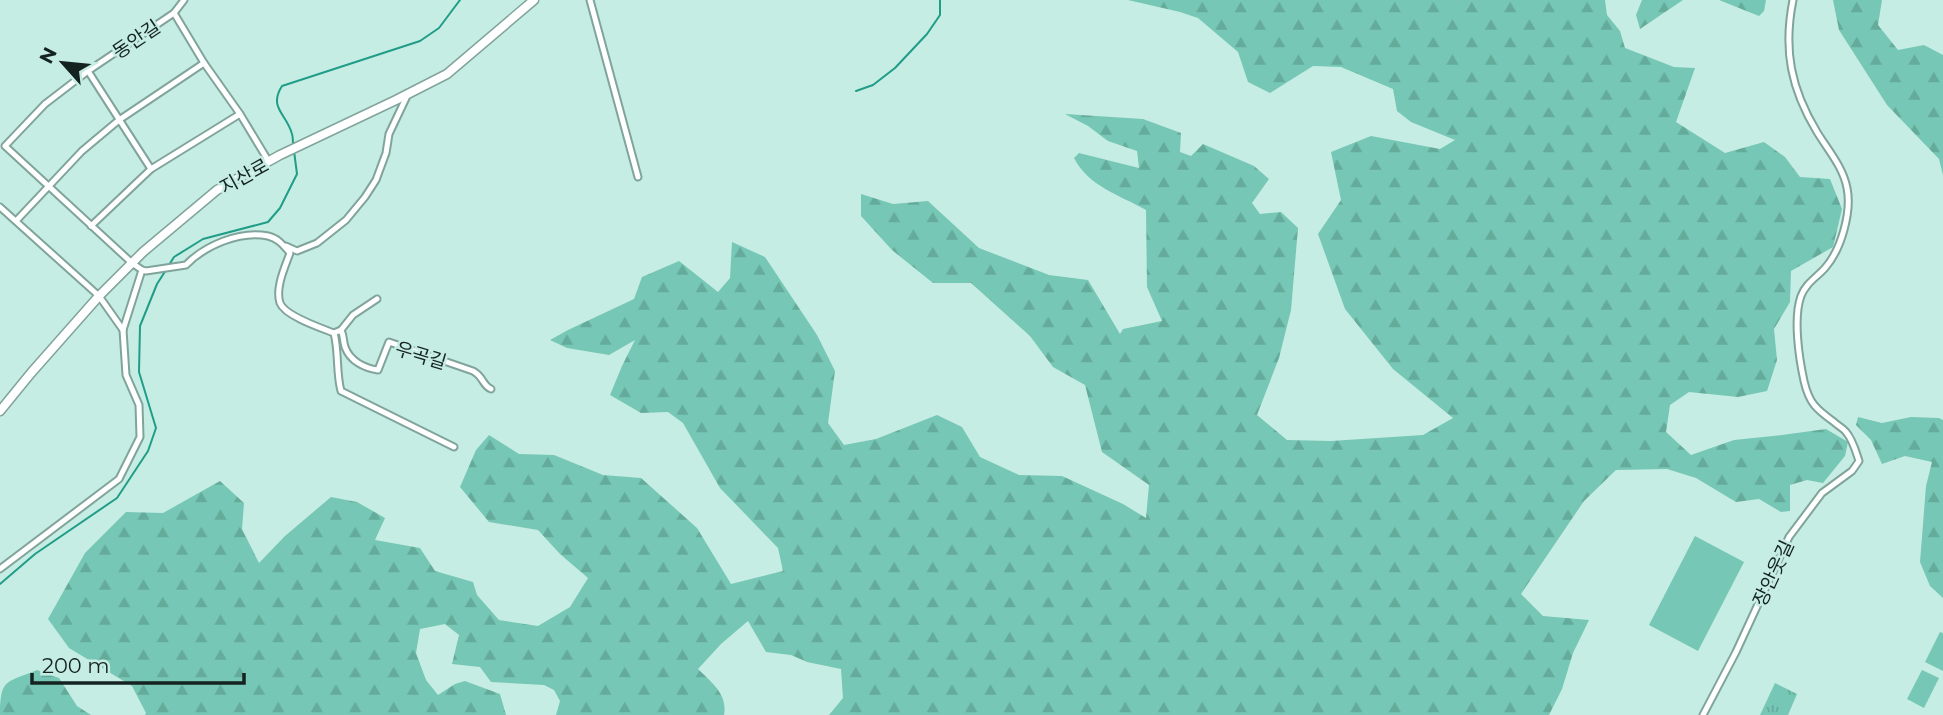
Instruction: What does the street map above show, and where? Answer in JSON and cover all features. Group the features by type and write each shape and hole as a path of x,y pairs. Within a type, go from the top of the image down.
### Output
{"main road":[{"name":"지산로","path":"0,411 99,296 132,263 217,190 280,155 447,74 534,0"}],"street":[{"path":"174,13 184,0"},
{"path":"590,0 638,177"},
{"name":"장안웃길","path":"1703,715 1736,652 1789,537 1822,493 1852,471 1859,461 1846,432 1809,400 1800,359 1799,303 1807,285 1831,260 1839,245 1849,209 1844,176 1806,113 1793,79 1789,36 1793,0"},
{"name":"동안길","path":"132,263 5,146 45,104 88,71 174,13 269,162"},
{"path":"16,221 82,151 119,120 204,63"},
{"path":"88,71 151,169"},
{"path":"132,263 144,270 179,267 186,265 205,249 253,235 269,236 296,251 317,243 346,220 376,180 386,153 389,134 408,93"},
{"path":"91,226 151,169 240,114"},
{"path":"0,207 99,296 123,330"},
{"path":"280,242 290,253 281,281 279,299 282,307 334,334"},
{"path":"0,569 119,479 140,437 139,405 125,375 123,330 144,270"},
{"path":"334,334 341,330 353,315 377,299"},
{"name":"우곡길","path":"341,330 348,354 365,367 378,370 389,342 473,371 480,375 491,389"},
{"path":"334,334 341,391 454,447"}],"green space":[{"path":"1128,0 1605,0 1607,15 1620,31 1625,48 1674,67 1695,68 1676,122 1725,153 1764,142 1785,157 1800,177 1830,179 1842,209 1833,247 1791,271 1790,302 1774,329 1777,360 1767,391 1738,397 1689,392 1670,405 1666,432 1691,455 1734,440 1826,429 1848,442 1845,456 1823,483 1807,480 1790,485 1790,511 1781,512 1759,499 1736,502 1696,478 1667,469 1616,470 1584,501 1521,594 1543,616 1589,620 1549,715 829,715 843,698 841,669 807,662 791,655 766,652 748,621 721,644 698,669 721,695 724,715 556,715 560,701 554,690 544,685 491,682 480,667 452,664 459,635 445,624 420,629 416,653 426,680 438,695 465,681 500,694 506,715 145,715 132,686 69,648 48,619 85,553 126,512 163,513 220,481 244,503 242,529 259,563 285,536 331,497 357,502 385,518 375,540 420,548 435,571 473,582 477,595 499,620 538,626 570,607 588,578 538,530 489,522 460,487 476,450 489,435 519,454 554,455 603,475 641,478 697,528 731,584 783,571 778,548 720,488 683,423 668,412 641,413 610,395 635,340 609,355 567,348 550,340 634,299 642,277 679,261 718,292 730,278 732,242 765,257 817,335 835,371 828,423 844,445 876,439 937,415 962,427 980,457 1019,475 1062,476 1123,504 1146,518 1149,485 1102,452 1085,385 1053,367 1030,336 971,283 933,283 892,250 861,216 861,194 893,204 928,201 979,248 1049,275 1088,280 1120,334 1123,329 1162,321 1147,287 1146,210 1097,183 1080,168 1074,158 1079,153 1139,168 1137,151 1108,141 1065,114 1143,119 1181,133 1180,152 1191,156 1203,144 1254,166 1269,179 1252,203 1260,214 1281,212 1298,228 1291,310 1279,358 1257,415 1287,440 1331,441 1423,435 1453,418 1393,369 1345,309 1318,234 1341,200 1331,152 1371,136 1440,149 1455,140 1411,122 1397,111 1393,89 1341,67 1313,66 1270,93 1248,82 1238,52 1198,18"},
{"path":"1642,0 1683,0 1640,29 1636,15"},
{"path":"1719,0 1766,0 1764,11 1759,16"},
{"path":"1833,0 1882,0 1878,25 1898,50 1924,45 1943,55 1943,175 1939,159 1887,105 1839,30"},
{"path":"1858,417 1882,423 1911,417 1943,420 1943,598 1930,586 1920,562 1926,486 1932,462 1905,456 1882,464 1871,440 1856,425"},
{"path":"1695,536 1744,562 1698,651 1649,625"},
{"path":"1940,632 1943,633 1943,671 1925,662"},
{"path":"37,670 59,678 77,706 91,715 0,715 1,694 7,683"},
{"path":"1922,670 1939,678 1924,708 1907,699"},
{"path":"1775,683 1797,694 1788,715 1760,715"}],"waterway":[{"path":"293,145 290,127 278,106 278,94 282,86 420,41 439,28 460,0"},
{"path":"856,91 873,85 895,68 927,34 940,15 940,0"},
{"path":"169,265 174,257 203,239 268,222 280,208 297,174 294,151"},
{"path":"0,584 35,554 117,498 148,451 156,428 139,372 140,326 157,284 166,270"}]}
